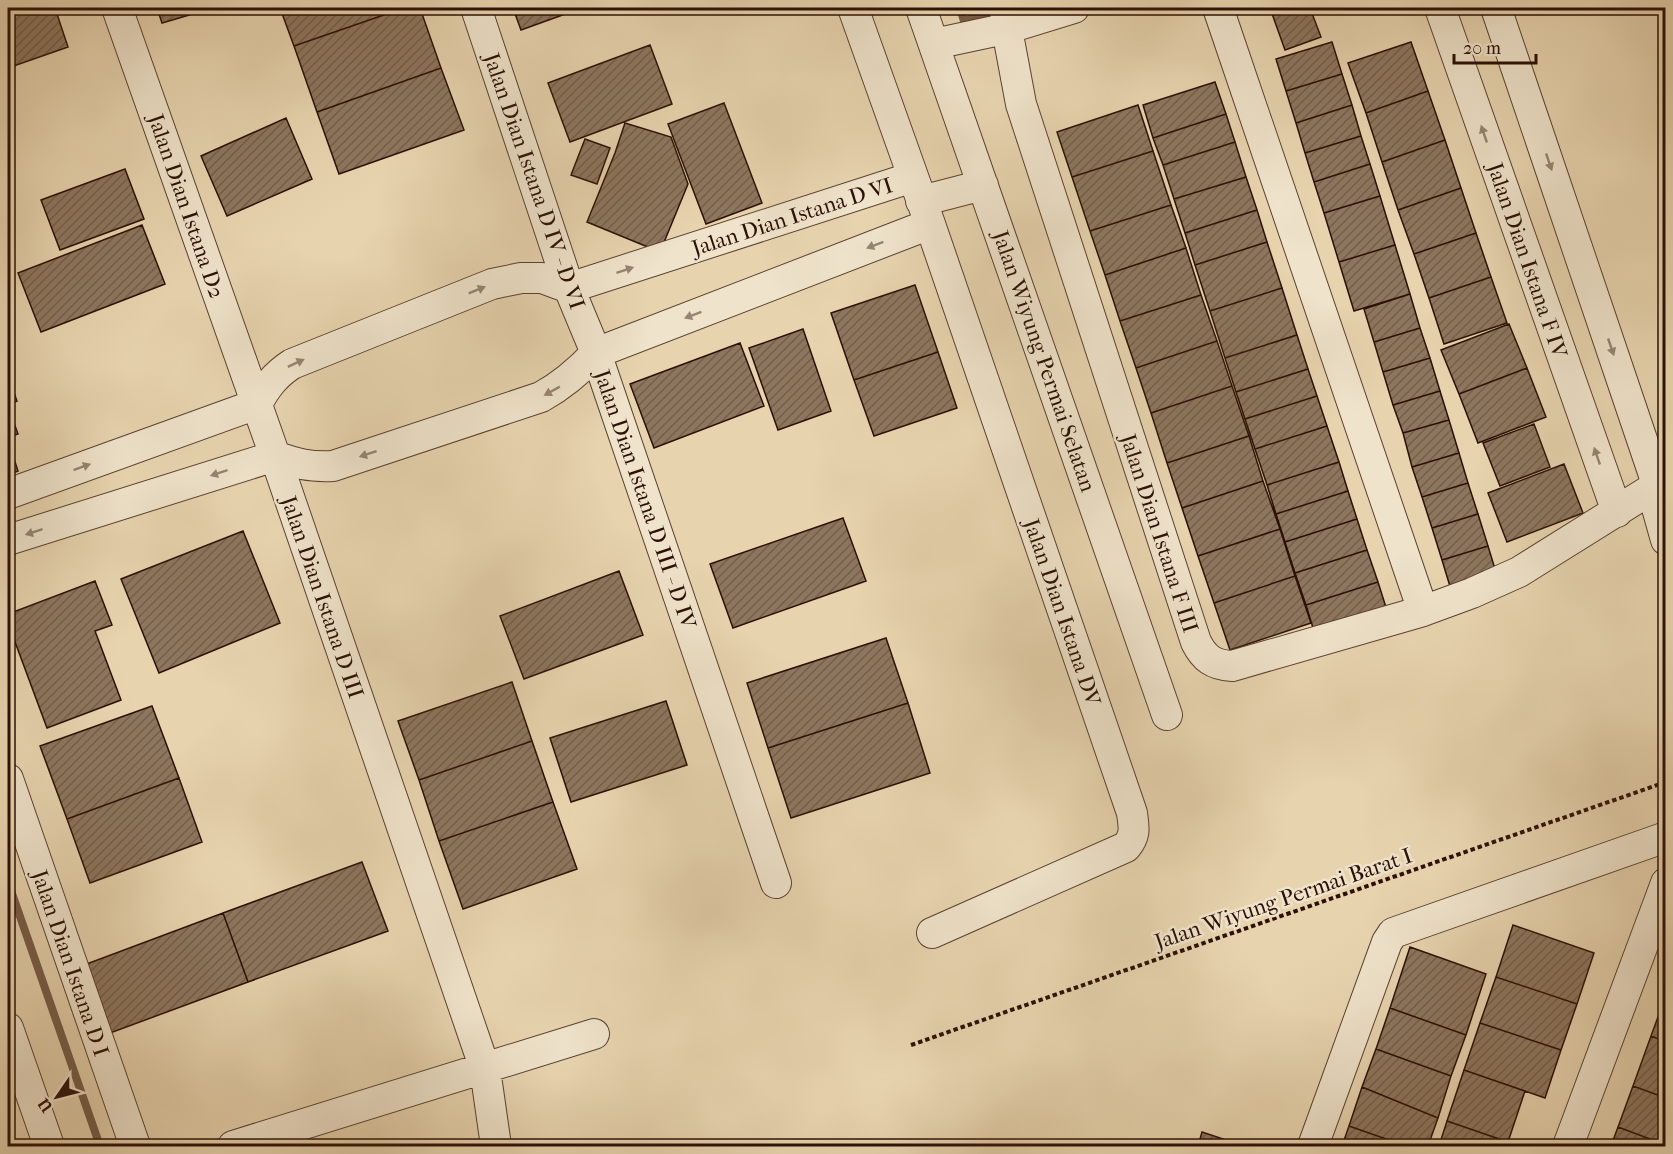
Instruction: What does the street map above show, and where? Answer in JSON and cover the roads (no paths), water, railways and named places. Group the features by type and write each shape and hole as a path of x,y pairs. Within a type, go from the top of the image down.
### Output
{"street":[{"name":"Jalan Dian Istana D2","path":"117,8 275,456"},
{"name":"Jalan Dian Istana D IV - D VI","path":"476,8 569,288 596,353"},
{"name":"Jalan Dian Istana D VI","path":"569,288 921,201 853,8"},
{"name":"Jalan Wiyung Permai Selatan","path":"921,8 1167,715"},
{"path":"934,44 1006,19 1074,8"},
{"path":"1218,8 1423,611"},
{"name":"Jalan Dian Istana F IV","path":"1440,8 1617,512"},
{"path":"1496,8 1653,483 1665,540"},
{"name":"Jalan Dian Istana F III","path":"1006,19 1021,104 1196,642 1202,653 1210,660 1222,666 1232,666 1423,611 1472,593 1519,572 1617,512 1653,483"},
{"path":"921,201 983,185"},
{"name":"Jalan Dian Istana D III - D IV","path":"776,883 596,353 921,201"},
{"name":"Jalan Dian Istana DV","path":"921,201 1132,813 1134,827 1133,838 1126,847 932,933"},
{"path":"8,494 257,404 265,388 276,374 291,364 492,284 521,278 542,278 569,288"},
{"name":"Jalan Dian Istana D III","path":"275,456 312,466 333,466 541,397 561,386 596,353"},
{"path":"8,540 275,456"},
{"name":"Jalan Dian Istana D III","path":"275,456 485,1069 496,1146"},
{"name":"Jalan Dian Istana D I","path":"8,779 135,1146"},
{"path":"1313,1146 1387,942 1393,933 1665,837"},
{"path":"1568,1146 1665,883"},
{"path":"8,1028 49,1146"},
{"path":"233,1146 594,1034"}],"waterway":[{"path":"960,8 964,21 998,9"},
{"path":"8,882 100,1146"}]}
